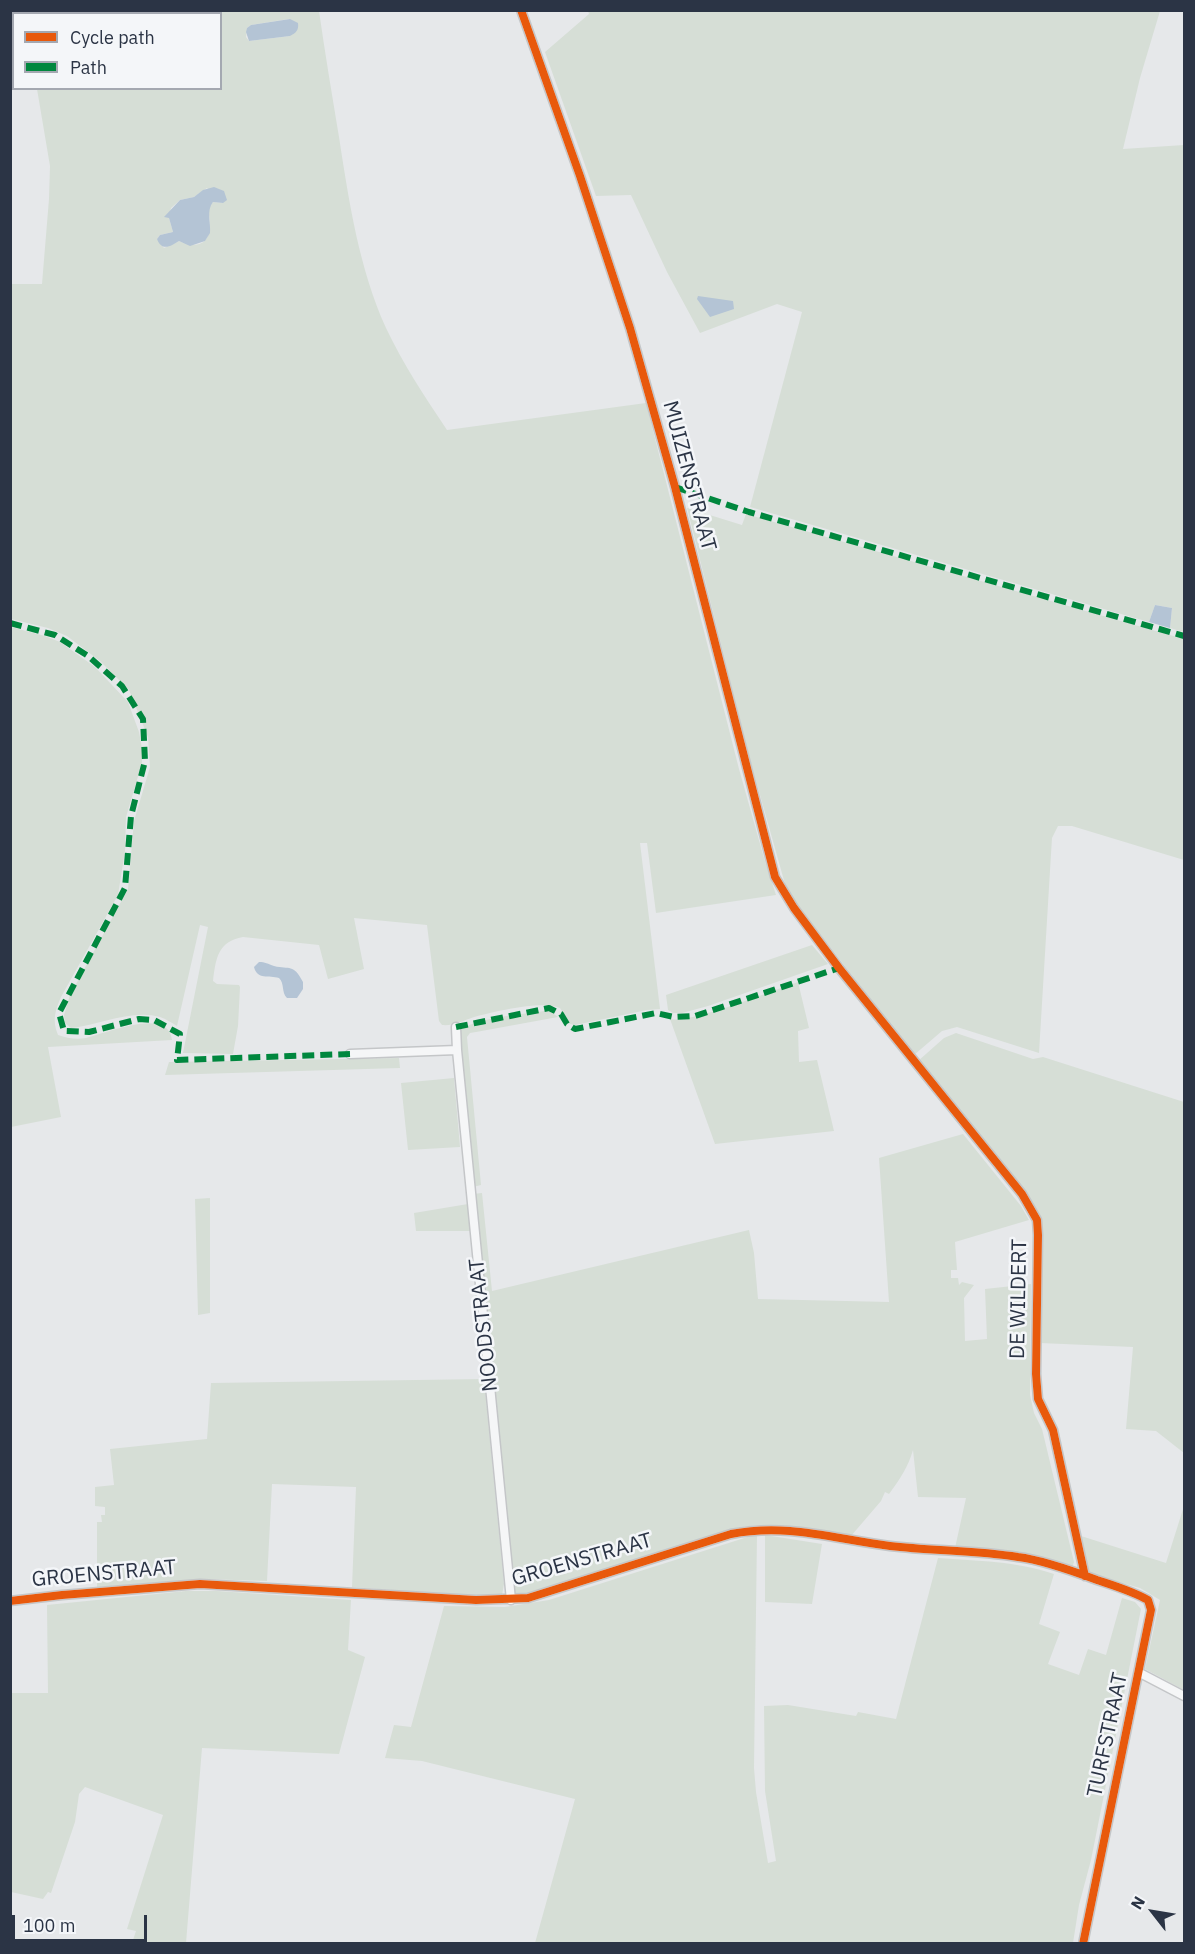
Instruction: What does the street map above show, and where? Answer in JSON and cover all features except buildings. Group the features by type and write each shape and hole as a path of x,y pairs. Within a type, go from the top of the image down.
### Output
{"street":[{"name":"MUIZENSTRAAT","path":"521,10 580,176 630,328 675,487 775,877 794,909 823,946"},
{"name":"DE WILDERT","path":"823,946 1023,1194 1037,1220 1036,1374 1038,1399 1053,1430 1086,1576"},
{"name":"NOODSTRAAT","path":"456,1027 511,1600"},
{"path":"350,1054 457,1050"},
{"name":"GROENSTRAAT","path":"10,1601 200,1584 511,1600 528,1598 730,1534 754,1529 776,1529 835,1536 888,1546 1019,1557 1086,1576"},
{"name":"TURFSTRAAT","path":"1083,1944 1151,1610 1148,1600 1137,1593 1086,1576"},
{"path":"1140,1673 1185,1696"}],"shaded area":[{"path":"11,11 319,11 351,210 369,282 386,328 415,380 447,430 646,403 739,769 776,895 656,913 647,843 640,843 660,1009 575,1025 570,1024 560,1008 541,1005 505,1010 454,1024 442,1025 439,1021 427,925 354,918 364,969 328,979 319,945 243,937 223,947 217,958 213,981 217,984 239,985 240,987 238,1026 233,1054 183,1053 208,927 200,925 177,1026 162,1018 149,1015 127,1016 71,1028 65,1023 64,1015 70,995 128,889 134,821 150,767 148,737 129,690 100,661 67,636 48,628 11,619 11,284 42,284 49,199 50,166 37,90 222,90 222,12 12,12 12,74 10,74","holes":["289,19 290,36 249,41 246,37 247,28 251,25","207,188 223,203 213,202 208,209 209,233 202,243 196,245 179,241 164,248 157,239 160,235 173,232 169,218 171,208 180,200 194,197"]},
{"path":"588,11 1160,11 1140,78 1123,149 1184,145 1184,632 1170,628 1172,608 1155,605 1149,622 750,507 802,312 777,304 700,333 667,272 631,195 596,196 545,52 589,14"},
{"path":"687,508 742,525 746,514 1184,639 1184,860 1072,826 1058,826 1052,838 1039,1053 957,1027 942,1031 914,1055 795,902 785,884 749,756"},
{"path":"11,627 60,642 95,667 128,702 142,748 142,763 126,817 125,851 118,895 61,997 55,1016 58,1035 82,1039 148,1023 160,1025 168,1030 172,1040 48,1047 61,1117 11,1127"},
{"path":"812,945 828,964 708,1006 682,1013 673,1013 668,1010 666,995"},
{"path":"798,982 809,1028 798,1031 799,1062 817,1060 834,1131 715,1144 670,1019 713,1012"},
{"path":"544,1011 551,1012 558,1017 470,1033 467,1037 481,1185 473,1187 458,1032 475,1023 487,1020"},
{"path":"956,1033 1033,1059 1043,1057 1184,1102 1184,1453 1156,1431 1126,1429 1133,1347 1040,1343 1040,1222 918,1061 944,1038"},
{"path":"399,1058 400,1068 165,1075 169,1062"},
{"path":"454,1078 460,1147 408,1150 401,1083"},
{"path":"963,1134 1021,1206 1029,1220 955,1242 957,1270 951,1270 951,1278 958,1278 959,1285 962,1282 974,1285 964,1298 965,1341 987,1339 985,1289 1031,1284 1030,1395 1034,1413 1042,1429 1074,1562 1072,1568 1013,1552 955,1548 966,1498 918,1497 913,1450 900,1478 889,1494 885,1492 881,1501 851,1536 782,1525 740,1527 535,1592 513,1595 473,1194 482,1193 492,1291 749,1230 754,1253 758,1299 889,1302 879,1158"},
{"path":"210,1198 210,1313 198,1315 195,1199"},
{"path":"468,1204 470,1231 416,1231 414,1213"},
{"path":"484,1379 504,1584 502,1595 457,1595 352,1587 356,1487 272,1484 267,1581 203,1579 97,1587 97,1522 102,1522 101,1515 105,1515 105,1507 95,1506 95,1487 114,1485 110,1449 207,1439 211,1383"},
{"path":"1184,1506 1184,1690 1145,1669 1160,1600 1140,1588 1089,1574 1081,1536 1166,1563"},
{"path":"757,1534 754,1768 768,1863 776,1861 765,1791 764,1706 788,1705 856,1716 858,1712 896,1719 938,1558 1011,1564 1054,1574 1039,1624 1060,1632 1048,1664 1079,1675 1088,1649 1106,1655 1122,1598 1135,1602 1141,1609 1073,1943 535,1943 575,1799 422,1761 385,1758 394,1725 411,1727 444,1606 505,1607 549,1600"},
{"path":"765,1535 822,1544 812,1604 765,1602"},
{"path":"186,1591 351,1600 348,1650 365,1657 339,1754 202,1748 186,1943 132,1943 136,1931 127,1929 163,1815 85,1787 79,1794 75,1822 51,1893 48,1892 43,1899 11,1892 11,1693 48,1693 47,1605"}],"water":[{"path":"290,19 298,23 294,34 249,41 246,32 251,25"},
{"path":"214,187 224,191 227,200 223,203 213,202 211,205 210,233 205,241 190,246 179,241 170,246 161,246 157,239 160,235 173,232 169,218 164,217 180,200 194,197 203,190"},
{"path":"698,296 733,301 734,309 710,317 697,299"},
{"path":"1155,605 1172,608 1170,628 1149,622"},
{"path":"259,962 294,970 303,982 303,989 297,998 287,998 279,978 258,974 254,967"}],"marked path":[{"path":"675,487 749,512 1184,636"},
{"path":"10,623 55,635 88,656 122,686 143,719 145,761 131,816 125,888 59,1013 64,1031 89,1032 139,1019 154,1020 180,1034 177,1060 350,1054"},
{"path":"456,1027 549,1008 561,1014 567,1024 575,1029 656,1013 674,1017 695,1016 839,968"}],"cycle path":[{"path":"521,10 580,176 630,328 675,487 775,877 794,908 839,968 1022,1194 1037,1220 1036,1374 1038,1399 1053,1430 1085,1576"},
{"path":"10,1601 200,1584 476,1600 528,1598 731,1534 772,1530 811,1533 890,1546 1028,1558 1058,1566 1142,1597 1148,1600 1151,1610 1083,1944"}]}
